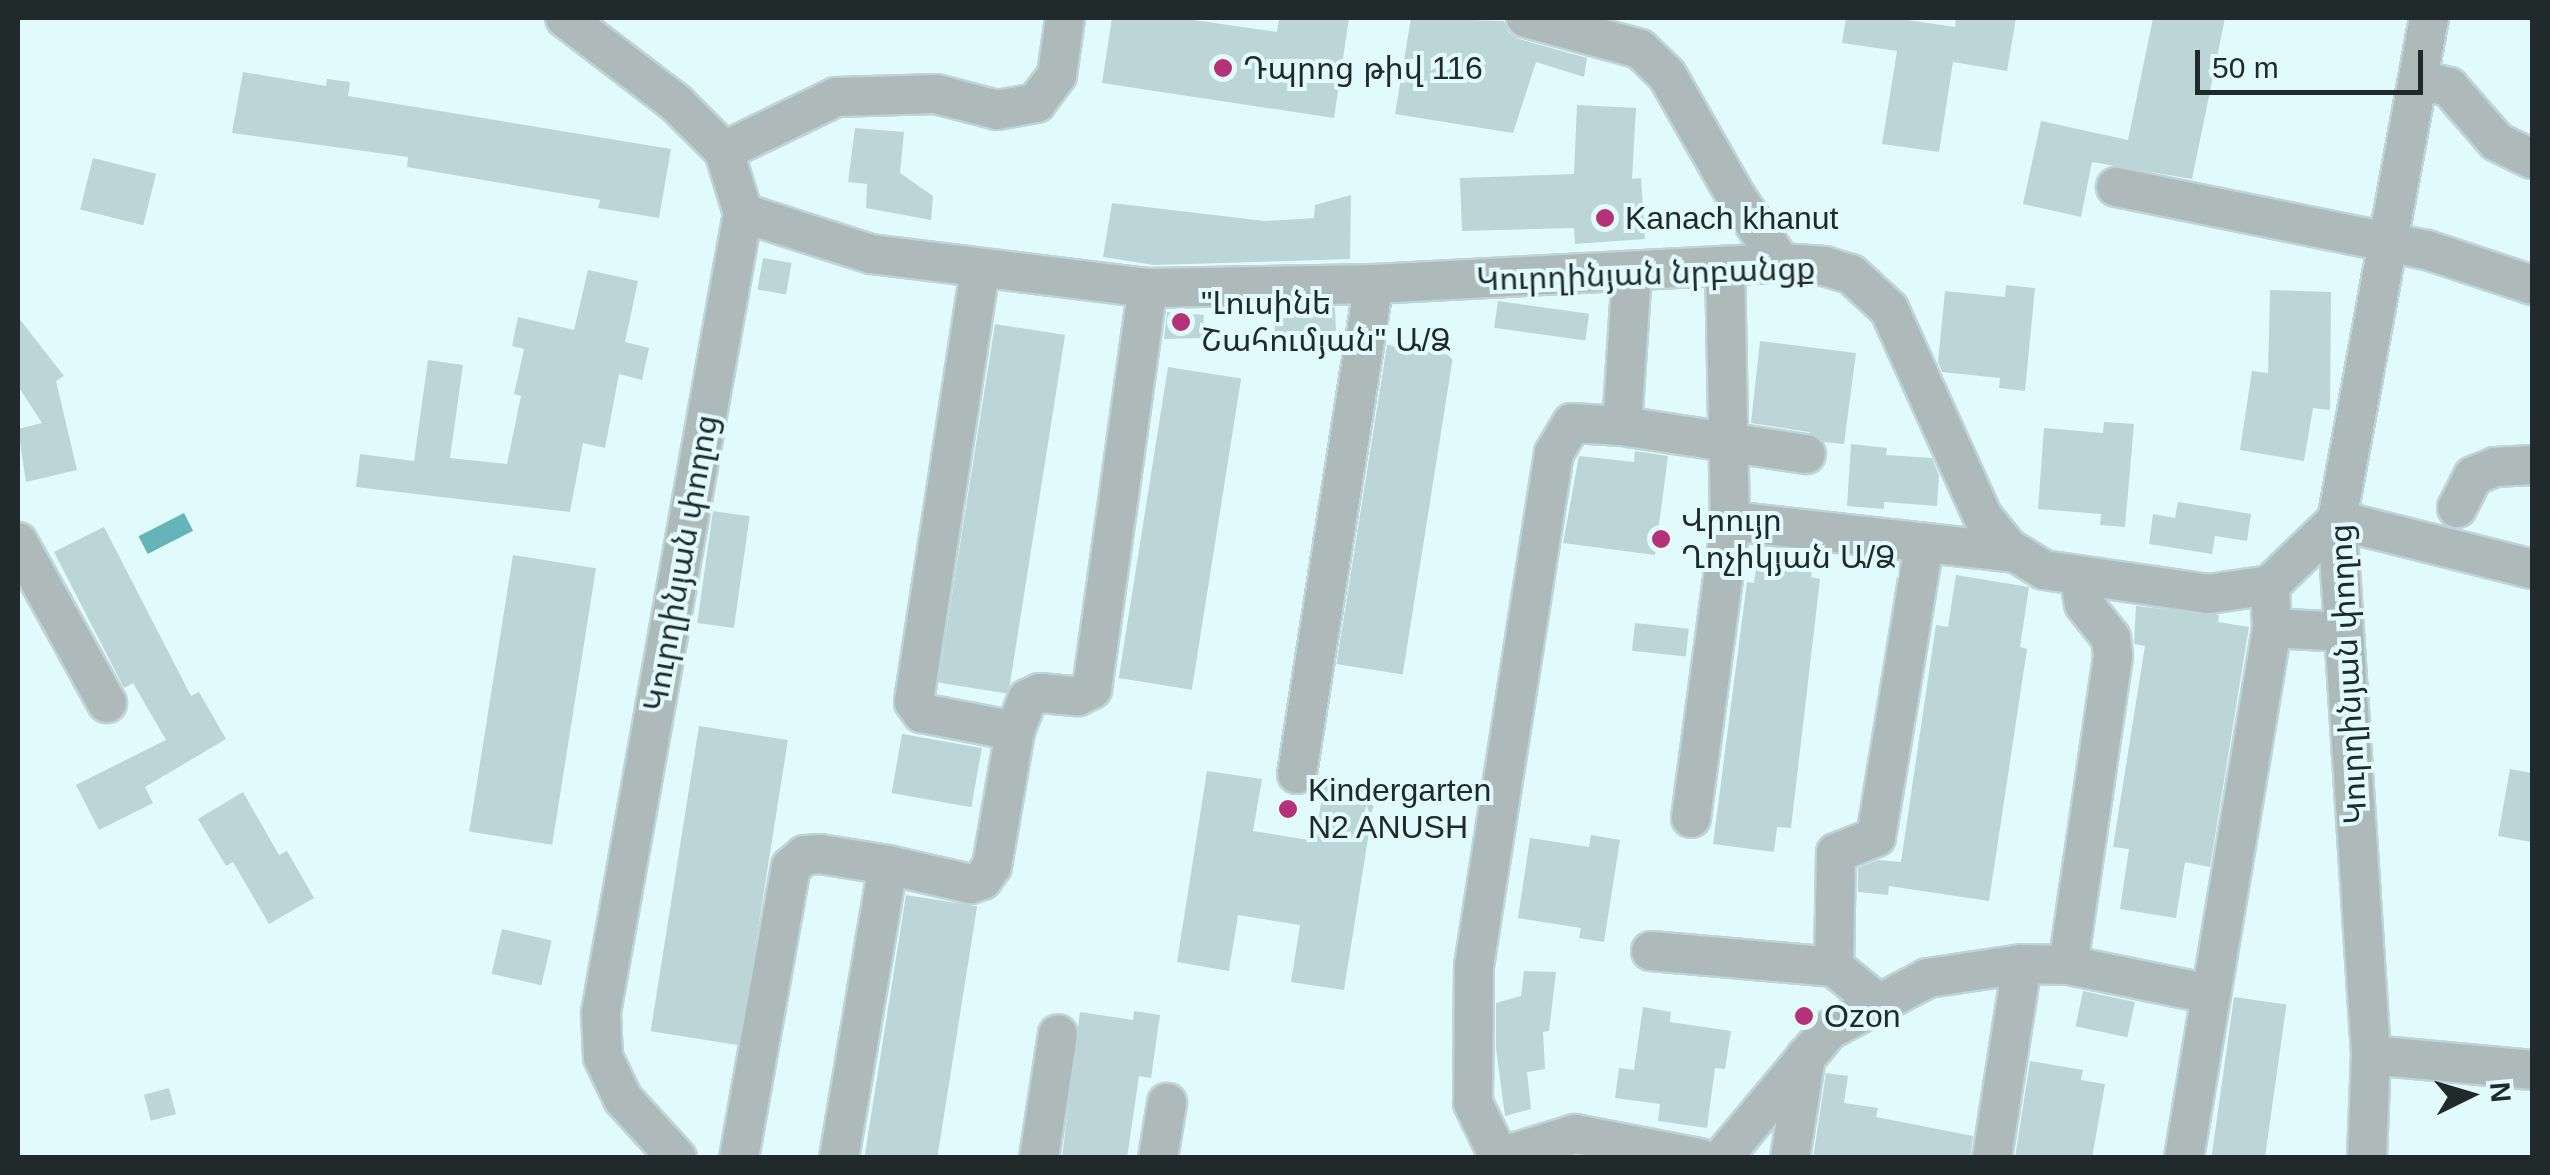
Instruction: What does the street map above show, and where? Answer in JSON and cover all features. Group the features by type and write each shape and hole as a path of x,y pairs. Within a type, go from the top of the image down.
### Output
{"street":[{"name":"Կուրղինյան փողոց","path":"566,18 676,103 724,151 743,212 600,1013 603,1057 623,1099 677,1158"},
{"path":"724,151 836,96 936,94 997,110 1036,102 1057,74 1065,18"},
{"path":"1526,18 1640,48 1668,75 1737,198 1781,263"},
{"name":"Կուրղինյան փողոց","path":"2366,1158 2370,1055 2338,520 2429,18"},
{"path":"2419,80 2449,88 2497,142 2532,159"},
{"path":"2116,186 2388,246 2428,250 2532,285"},
{"name":"Կուրղինյան նրբանցք","path":"743,212 871,254 1148,288 1374,284 1781,263 1824,266 1852,274 1888,309 1983,518 2015,553 2044,570 2209,594 2270,585"},
{"path":"1691,818 1730,521 1726,266"},
{"path":"980,270 914,702 922,714 1015,731"},
{"path":"1622,426 1632,271"},
{"path":"1297,774 1374,284"},
{"path":"740,1158 792,868 805,855 820,854 971,884 982,880 992,866 1015,731 1027,699 1040,694 1078,696 1092,689 1148,288"},
{"path":"1700,1158 1575,1134 1497,1156 1473,1103 1474,966 1554,454 1572,423 1622,426 1806,454"},
{"path":"2457,508 2473,476 2495,467 2532,465"},
{"path":"2184,1158 2272,628 2270,585 2338,520 2532,568"},
{"path":"1730,521 2015,553"},
{"path":"18,542 107,704"},
{"path":"1834,967 1836,853 1876,838 1924,542"},
{"path":"2068,965 2114,654 2111,638 2084,604 2079,577"},
{"path":"2272,628 2344,632"},
{"path":"838,1158 888,865"},
{"path":"1651,951 1834,967 1878,1004"},
{"path":"1992,1158 2022,964"},
{"path":"1722,1158 1829,1030 1928,978 2022,964 2068,965 2209,994"},
{"path":"1040,1158 1058,1034"},
{"path":"1790,1158 1806,1055"},
{"path":"2370,1055 2532,1070"},
{"path":"1158,1158 1166,1104"}],"water":[{"path":"184,513 193,531 148,554 139,536"}],"building":[{"name":"Դպրոց թիվ 116","path":"1112,18 1180,18 1277,32 1279,18 1349,18 1334,118 1102,83"},
{"path":"1411,18 1504,21 1509,33 1519,39 1587,58 1584,77 1536,62 1513,133 1395,114"},
{"path":"1846,18 1894,18 1955,27 1956,18 2016,18 2007,71 1953,62 1939,152 1882,144 1897,51 1842,43"},
{"path":"2153,18 2225,18 2192,179 2092,162 2081,217 2023,204 2041,121 2128,140"},
{"path":"243,72 326,86 327,79 350,82 348,96 671,149 659,218 598,208 600,200 407,167 408,157 232,133"},
{"path":"1577,105 1636,108 1632,179 1641,178 1645,239 1575,244 1574,228 1462,231 1460,178 1574,174"},
{"path":"855,128 904,132 900,173 933,196 931,220 866,208 867,184 848,182"},
{"path":"93,158 156,174 143,225 80,209"},
{"path":"1351,195 1350,259 1154,265 1103,257 1112,203 1265,221 1314,218 1315,205"},
{"path":"763,258 792,263 786,295 757,290"},
{"path":"588,270 638,281 625,342 649,348 642,380 619,374 605,448 583,443 570,512 356,487 360,454 414,461 428,360 463,365 450,458 507,464 521,396 514,394 524,349 512,346 518,317 574,330"},
{"path":"2006,285 2035,288 2025,391 1999,388 2000,378 1942,372 1938,362 1945,291 2005,297"},
{"path":"2270,290 2331,292 2330,410 2313,408 2304,461 2240,450 2252,371 2268,373"},
{"path":"1498,301 1589,314 1585,341 1494,328"},
{"path":"1335,307 1336,333 1275,335 1274,309"},
{"path":"1167,312 1204,315 1202,338 1164,339"},
{"path":"18,317 64,376 56,381 77,470 26,482 18,429 42,423 18,386"},
{"path":"995,324 1065,335 1008,694 938,683"},
{"path":"1760,341 1856,353 1844,444 1824,442 1809,432 1751,423"},
{"path":"1387,345 1453,355 1403,675 1336,664"},
{"path":"1168,367 1241,379 1192,690 1119,678"},
{"path":"2104,422 2134,424 2125,527 2100,525 2101,514 2038,509 2044,428 2103,433"},
{"path":"1851,444 1887,448 1886,455 1932,458 1939,475 1937,506 1884,502 1884,509 1847,506"},
{"path":"1635,451 1668,456 1655,555 1563,543 1579,456 1634,462"},
{"path":"2178,502 2251,514 2247,541 2215,536 2212,554 2149,544 2153,514 2175,518"},
{"path":"713,511 750,516 734,628 697,623"},
{"path":"104,527 191,696 199,692 226,739 145,787 153,803 99,830 76,785 166,740 133,683 124,688 54,552"},
{"path":"1759,547 1814,553 1811,577 1820,579 1791,828 1777,827 1774,852 1713,844 1747,582 1754,583"},
{"path":"513,555 596,568 552,845 469,832"},
{"path":"1956,575 2029,587 2020,647 2027,649 1989,901 1889,886 1888,895 1858,892 1858,868 1878,860 1901,862 1936,625 1948,627"},
{"path":"2136,606 2219,615 2218,622 2249,627 2210,867 2185,862 2176,918 2120,909 2129,849 2113,847 2145,646 2134,644"},
{"path":"1635,623 1689,629 1686,656 1632,651"},
{"path":"699,726 788,740 740,1045 651,1031"},
{"path":"902,734 982,748 971,807 892,793"},
{"path":"2510,769 2532,773 2532,842 2498,836"},
{"path":"1207,771 1262,779 1253,831 1315,841 1324,785 1375,794 1344,990 1291,982 1300,925 1238,915 1229,971 1177,962"},
{"path":"243,792 279,855 287,851 314,898 269,924 233,862 226,866 198,819"},
{"path":"1591,835 1620,840 1604,942 1579,938 1581,928 1518,918 1530,838 1589,847"},
{"path":"906,895 977,906 937,1158 864,1158"},
{"path":"502,929 552,940 541,985 492,974"},
{"path":"1524,971 1556,972 1549,1031 1543,1032 1545,1069 1527,1072 1531,1109 1505,1116 1496,1048 1496,1003 1521,996"},
{"path":"2083,991 2135,1002 2127,1037 2076,1026"},
{"path":"2234,997 2286,1004 2265,1158 2211,1158"},
{"path":"1643,1007 1671,1012 1670,1022 1731,1031 1725,1069 1715,1068 1707,1128 1658,1121 1660,1104 1615,1098 1619,1068 1634,1070"},
{"path":"1134,1011 1160,1015 1151,1078 1139,1076 1127,1158 1062,1158 1080,1012 1133,1020"},
{"path":"2030,1061 2083,1070 2081,1080 2105,1084 2092,1158 2015,1158"},
{"path":"1826,1073 1848,1076 1844,1103 1878,1108 1876,1117 1973,1136 1970,1158 1813,1158"},
{"path":"169,1088 176,1114 151,1121 144,1095"}],"place":[{"name":"Դպրոց թիվ 116","path":"1223,68"},
{"name":"Kanach khanut","path":"1605,218"},
{"name":"\"Լուսինե Շահումյան\" Ա/Ձ","path":"1181,322"},
{"name":"Վրույր Ղոչիկյան Ա/Ձ","path":"1661,539"},
{"name":"Kindergarten N2 ANUSH","path":"1288,809"},
{"name":"Ozon","path":"1804,1016"}]}
